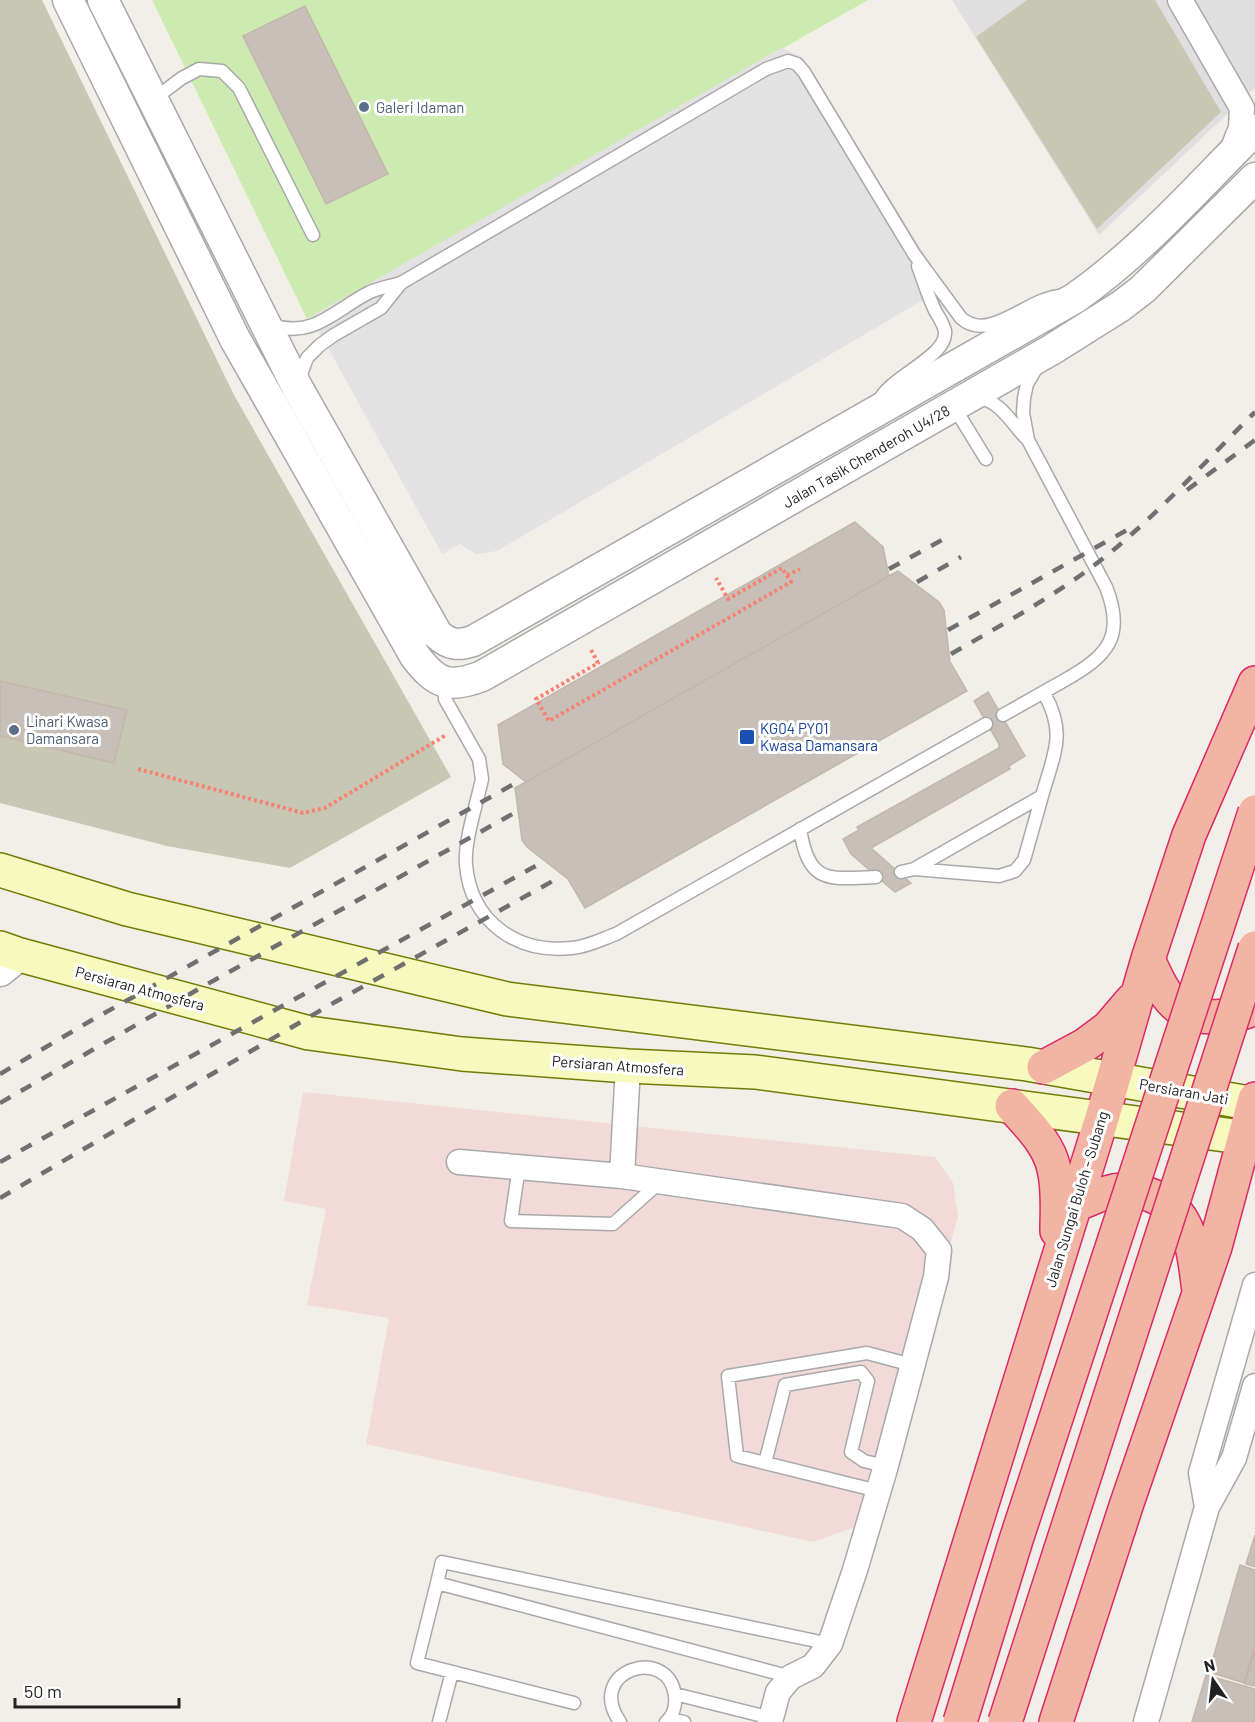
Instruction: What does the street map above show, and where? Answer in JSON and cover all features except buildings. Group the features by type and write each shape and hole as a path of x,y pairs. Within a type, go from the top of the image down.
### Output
{"highway":[{"name":"Jalan Sungai Buloh - Subang","path":"914,1722 1102,1118 1148,959 1189,834 1255,683"},
{"path":"960,1722 1016,1540 1255,812"},
{"path":"1005,1722 1255,948"},
{"path":"1148,959 1161,988 1176,1007 1206,1018 1247,1012 1255,1007"},
{"path":"1044,1067 1085,1045 1108,1028 1139,992"},
{"path":"1056,1722 1250,1138 1255,1102"},
{"path":"1012,1106 1038,1135 1054,1167 1057,1194 1057,1263"},
{"path":"1074,1205 1114,1191 1131,1190 1140,1190 1166,1204 1182,1222 1194,1255 1200,1293"},
{"path":"1215,1247 1255,1194"}],"main road":[{"path":"0,870 127,909 507,999 1044,1067 1112,1078"},
{"name":"Persiaran Atmosfera","path":"7,958 309,1033 462,1054 755,1072 1250,1138"},
{"name":"Persiaran Jati","path":"1112,1078 1255,1102"}],"street":[{"path":"68,0 235,339 415,656 435,678 444,682 451,644"},
{"path":"103,0 297,387 437,634 451,644 462,645 473,641 1075,298 1102,279 1158,229 1231,154 1251,116 1180,0"},
{"name":"Jalan Tasik Chenderoh U4/28","path":"444,682 457,684 482,676 1051,350 1121,306 1143,289 1255,178"},
{"path":"235,339 264,323"},
{"path":"622,1176 628,1066"},
{"path":"459,1162 622,1176 902,1216 922,1229 939,1250 936,1277 885,1466 830,1644 813,1666 791,1677 778,1692 770,1720"},
{"path":"1207,1507 1201,1473 1255,1285"},
{"path":"1146,1722 1207,1507 1234,1458 1255,1386"}],"lane":[{"path":"264,323 301,330 324,321 371,292 401,283 766,69 788,61 797,64 804,72 914,254 961,318 969,325 981,327 998,322 1047,297 1060,295 1075,298"},
{"path":"153,100 182,78 199,69 222,71 239,88 313,235"},
{"path":"873,412 884,392 896,380 939,350 944,340 943,326 929,298 914,254"},
{"path":"297,387 307,358 320,345 334,334 381,308 401,283"},
{"path":"1028,440 1023,412 1024,398 1033,372 1051,350"},
{"path":"986,459 960,402 982,398 990,400 1028,440 1106,587 1114,618 1111,639 1098,659 1044,693 1003,715"},
{"path":"444,682 445,699 478,759 482,779 467,848 466,864 477,905 494,926 508,936 532,946 554,949 575,948 616,934 986,724"},
{"path":"1042,796 908,870 999,876 1015,871 1024,860 1042,796 1058,732 1056,719 1044,693"},
{"path":"800,829 805,855 813,868 824,877 836,879 876,877"},
{"path":"519,1167 511,1221 613,1224 661,1182"},
{"path":"878,1491 737,1456 728,1376 867,1353 912,1365"},
{"path":"765,1463 785,1385 861,1372 868,1381 851,1452 864,1461 885,1466"},
{"path":"574,1703 417,1663 442,1562 830,1644"},
{"path":"437,1583 791,1677"},
{"path":"620,1722 611,1703 611,1692 615,1682 623,1673 644,1667 655,1669 672,1684 676,1703 668,1720 684,1722"},
{"path":"439,1722 452,1672"},
{"path":"675,1694 770,1720"}],"path":[{"path":"591,650 598,663 536,699 549,721 791,582 782,568 728,599 716,578"},
{"path":"787,575 800,569"},
{"path":"138,769 303,813 325,808 460,727"}],"shaded area":[{"name":"Linari Kwasa Damansara","path":"0,0 42,0 234,395 451,777 290,868 167,846 0,803"},
{"path":"952,0 1255,0 1255,88 1099,235"},
{"path":"1027,0 1155,0 1221,112 1097,229 976,37"},
{"path":"781,48 801,56 945,287 497,551 476,554 460,544 442,554 311,317"},
{"path":"303,1092 935,1157 953,1183 958,1216 872,1521 813,1542 366,1444 389,1318 307,1305 326,1209 284,1201"}],"green space":[{"path":"152,0 868,0 307,319"}],"railway":[{"path":"951,654 1049,596 1105,557 1163,505 1255,412"},
{"path":"1187,490 1255,440"},
{"path":"948,630 1127,530"},
{"path":"889,569 951,535"},
{"path":"917,582 961,557"},
{"path":"0,1074 92,1020 521,780"},
{"path":"0,1103 516,812"},
{"path":"0,1162 541,863"},
{"path":"0,1198 328,1006 560,877"}],"place":[{"name":"Galeri Idaman","path":"364,107"},
{"name":"Linari Kwasa Damansara","path":"14,730"},
{"name":"KG04 PY01 Kwasa Damansara","path":"747,737"}]}
